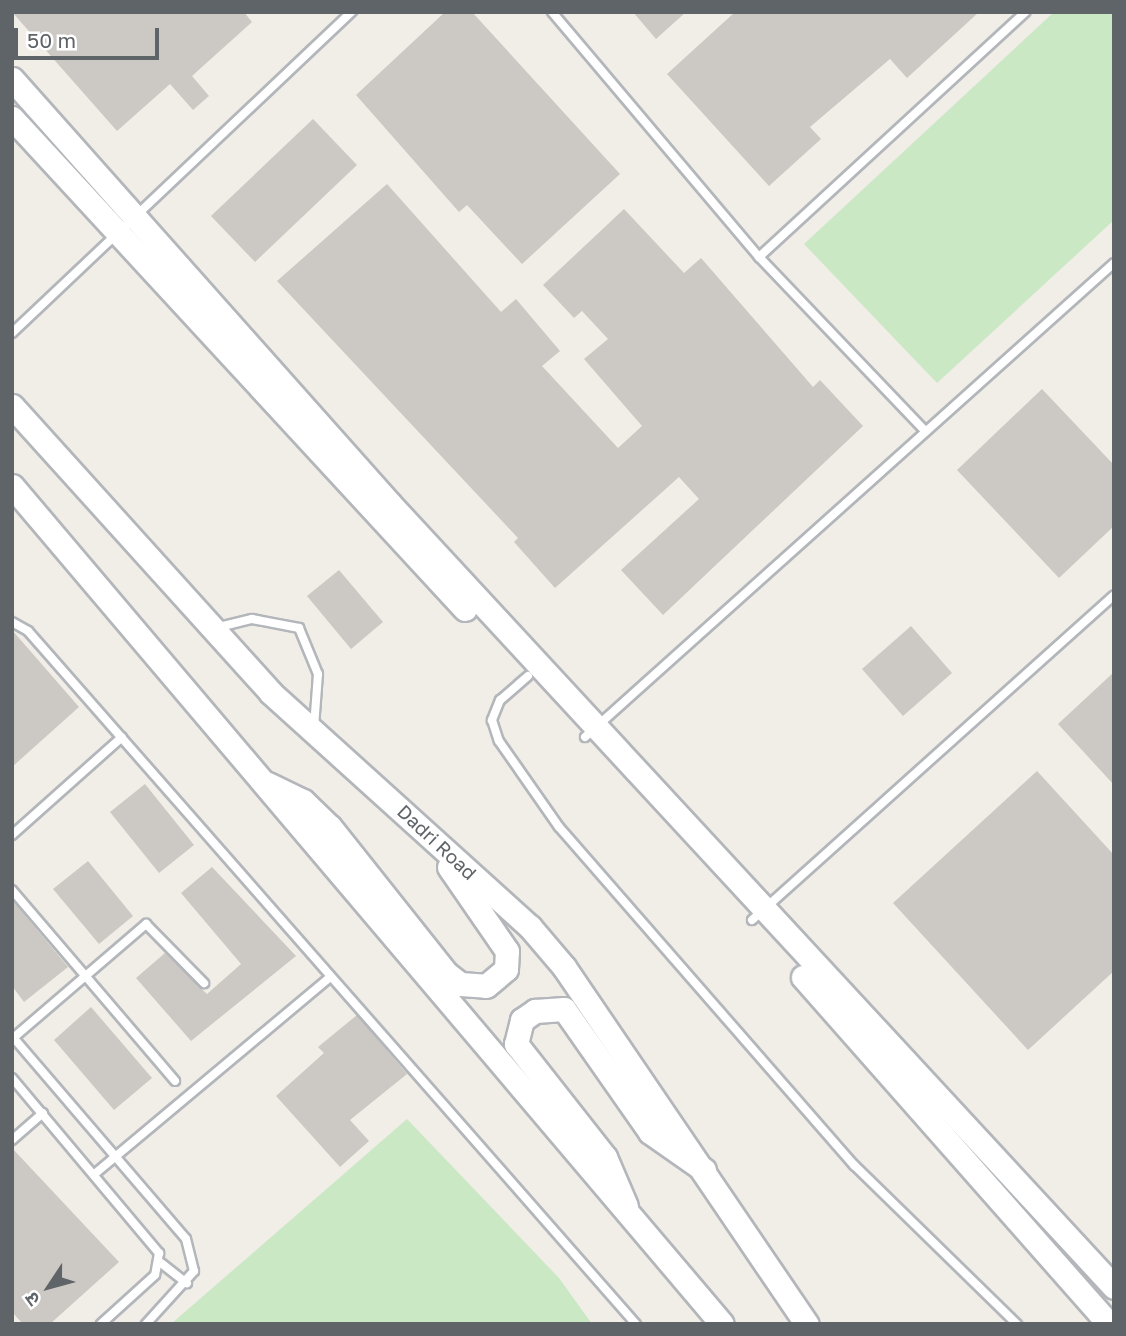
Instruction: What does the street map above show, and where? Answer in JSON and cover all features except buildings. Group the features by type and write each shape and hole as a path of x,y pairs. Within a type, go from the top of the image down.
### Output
{"main road":[{"path":"12,79 757,916 1109,1324"},
{"path":"12,118 528,676 591,732"},
{"name":"Dadri Road","path":"12,405 212,628 314,734 406,812 564,967 707,1171 807,1324"},
{"path":"12,486 630,1219 722,1324"},
{"path":"258,779 303,801 330,827 446,973 460,984 486,986 509,961 500,934 406,812"},
{"path":"757,916 1114,1287"},
{"path":"630,1219 606,1157 516,1044 522,1020 535,1011 564,1009 650,1132 707,1171"}],"lane":[{"path":"12,333 352,12"},
{"path":"552,12 760,257 925,431"},
{"path":"760,257 1025,12"},
{"path":"591,732 1114,263"},
{"path":"757,916 1114,595"},
{"path":"212,628 252,619 299,628 318,674 314,734"},
{"path":"12,622 28,631 636,1324"},
{"path":"528,676 500,700 492,720 499,741 559,827 854,1166 1017,1324"},
{"path":"12,835 122,737"},
{"path":"12,890 176,1080"},
{"path":"146,1324 187,1283 194,1256 186,1239 13,1038 149,923 204,983"},
{"path":"97,1172 330,976"},
{"path":"12,1078 97,1172 150,1238 161,1263 187,1283"},
{"path":"12,1140 43,1113"},
{"path":"101,1324 161,1263"}],"green space":[{"path":"1054,12 1114,12 1114,220 937,383 804,244"},
{"path":"407,1119 559,1278 592,1324 171,1324"}]}
